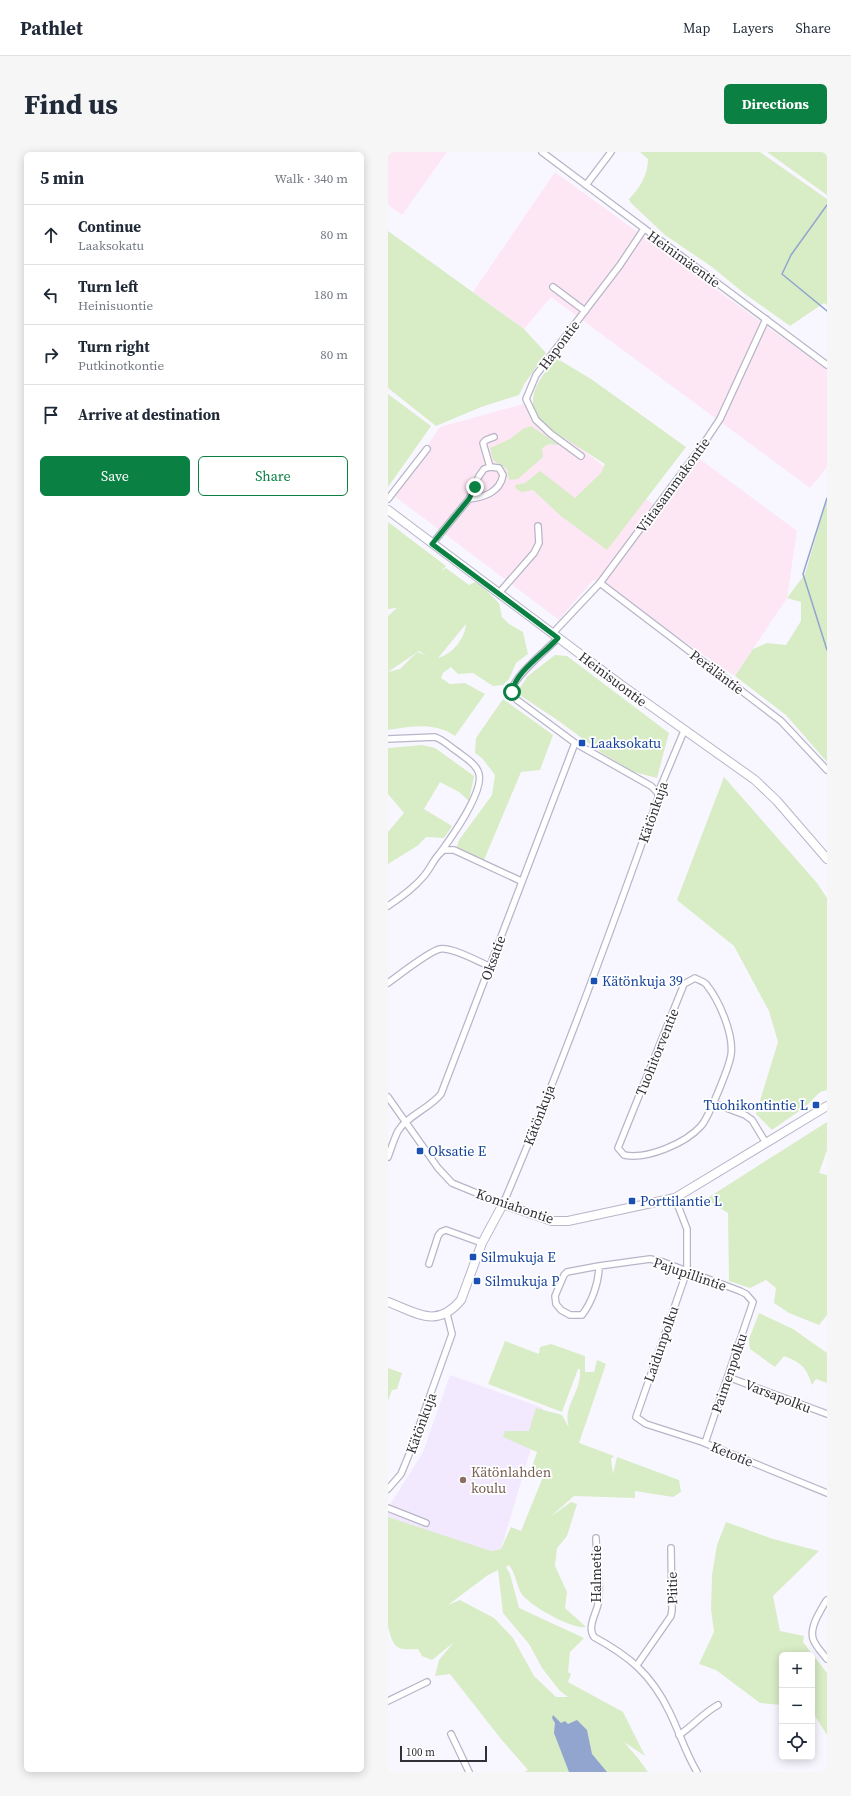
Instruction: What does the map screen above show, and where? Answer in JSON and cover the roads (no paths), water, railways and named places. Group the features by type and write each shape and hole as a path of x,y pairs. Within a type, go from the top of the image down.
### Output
{"street":[{"name":"Heinimäentie","path":"542,152 827,365"},
{"path":"586,185 611,152"},
{"name":"Hapontie","path":"581,456 551,434 536,420 526,399 536,375 620,265 644,229"},
{"path":"553,287 585,311"},
{"name":"Viitasammakontie","path":"555,636 600,583 704,443 720,419 766,319"},
{"path":"490,467 483,443 494,437"},
{"path":"388,499 427,449"},
{"path":"432,544 469,499 479,476 484,469 490,467 499,468 503,475 502,483 494,491 479,498 469,499"},
{"name":"Heinisuontie","path":"388,510 684,731 755,780 826,854"},
{"path":"499,593 534,553 539,543 538,526"},
{"name":"Peräläntie","path":"600,583 781,720 827,770"},
{"path":"555,636 513,685 512,692 517,700 575,743 651,786 658,793"},
{"name":"Kätönkuja","path":"388,1489 401,1474 452,1334 447,1314 461,1300 482,1243 503,1204 523,1158 629,882 658,798 658,793 684,731"},
{"path":"388,739 435,737 442,740 472,762 479,772 480,780 470,806 460,825 424,876 409,892 388,906"},
{"name":"Oksatie","path":"388,1157 398,1130 406,1122 436,1101 441,1094 489,966 500,941 521,881 575,743"},
{"path":"440,852 449,849 454,850 521,881"},
{"path":"388,983 440,949 450,950 489,966"},
{"name":"Tuohitorventie","path":"695,978 705,983 721,1009 730,1037 731,1055 713,1102 706,1120 701,1126 665,1150 632,1157 624,1155 618,1148 684,984 695,978"},
{"name":"Komiahontie","path":"388,1097 438,1168 452,1183 503,1204 552,1221 568,1221 675,1198 827,1106"},
{"path":"713,1102 745,1115 752,1120 766,1143"},
{"name":"Laidunpolku","path":"636,1417 687,1271 687,1229 675,1198"},
{"path":"429,1264 438,1236 441,1232 446,1230 482,1243"},
{"name":"Pajupillintie","path":"599,1266 599,1277 587,1308 582,1315 570,1315 561,1310 556,1304 556,1296 564,1275 571,1270 599,1266 650,1259 740,1291 746,1294 753,1302"},
{"path":"388,1302 424,1316 438,1317 447,1314"},
{"name":"Paimenpolku","path":"705,1443 753,1302"},
{"name":"Varsapolku","path":"728,1377 827,1414"},
{"name":"Ketotie","path":"636,1417 646,1424 705,1443 827,1493"},
{"path":"388,1508 426,1523"},
{"name":"Halmetie","path":"596,1538 598,1603 592,1622 591,1633 594,1637 626,1656 637,1665"},
{"name":"Piitie","path":"637,1665 671,1616 671,1548"},
{"path":"827,1600 813,1626 811,1635 814,1643 827,1660"},
{"path":"637,1665 656,1689 669,1711 697,1772"},
{"path":"388,1701 427,1682"},
{"path":"679,1735 688,1729 706,1711 718,1705"},
{"path":"451,1734 469,1772"}],"water":[{"path":"553,1715 561,1723 565,1721 568,1724 577,1720 587,1730 592,1754 607,1772 569,1772 554,1733 555,1723 552,1718"}],"waterway":[{"path":"827,205 791,255 782,274 827,311"},
{"path":"827,498 803,574 827,650"}],"place":[{"name":"Laaksokatu","path":"582,743"},
{"name":"Kätönkuja 39","path":"594,981"},
{"name":"Tuohikontintie L","path":"816,1105"},
{"name":"Oksatie E","path":"420,1151"},
{"name":"Porttilantie L","path":"632,1201"},
{"name":"Silmukuja E","path":"473,1257"},
{"name":"Silmukuja P","path":"477,1281"},
{"name":"Kätönlahden koulu","path":"463,1480"}]}
